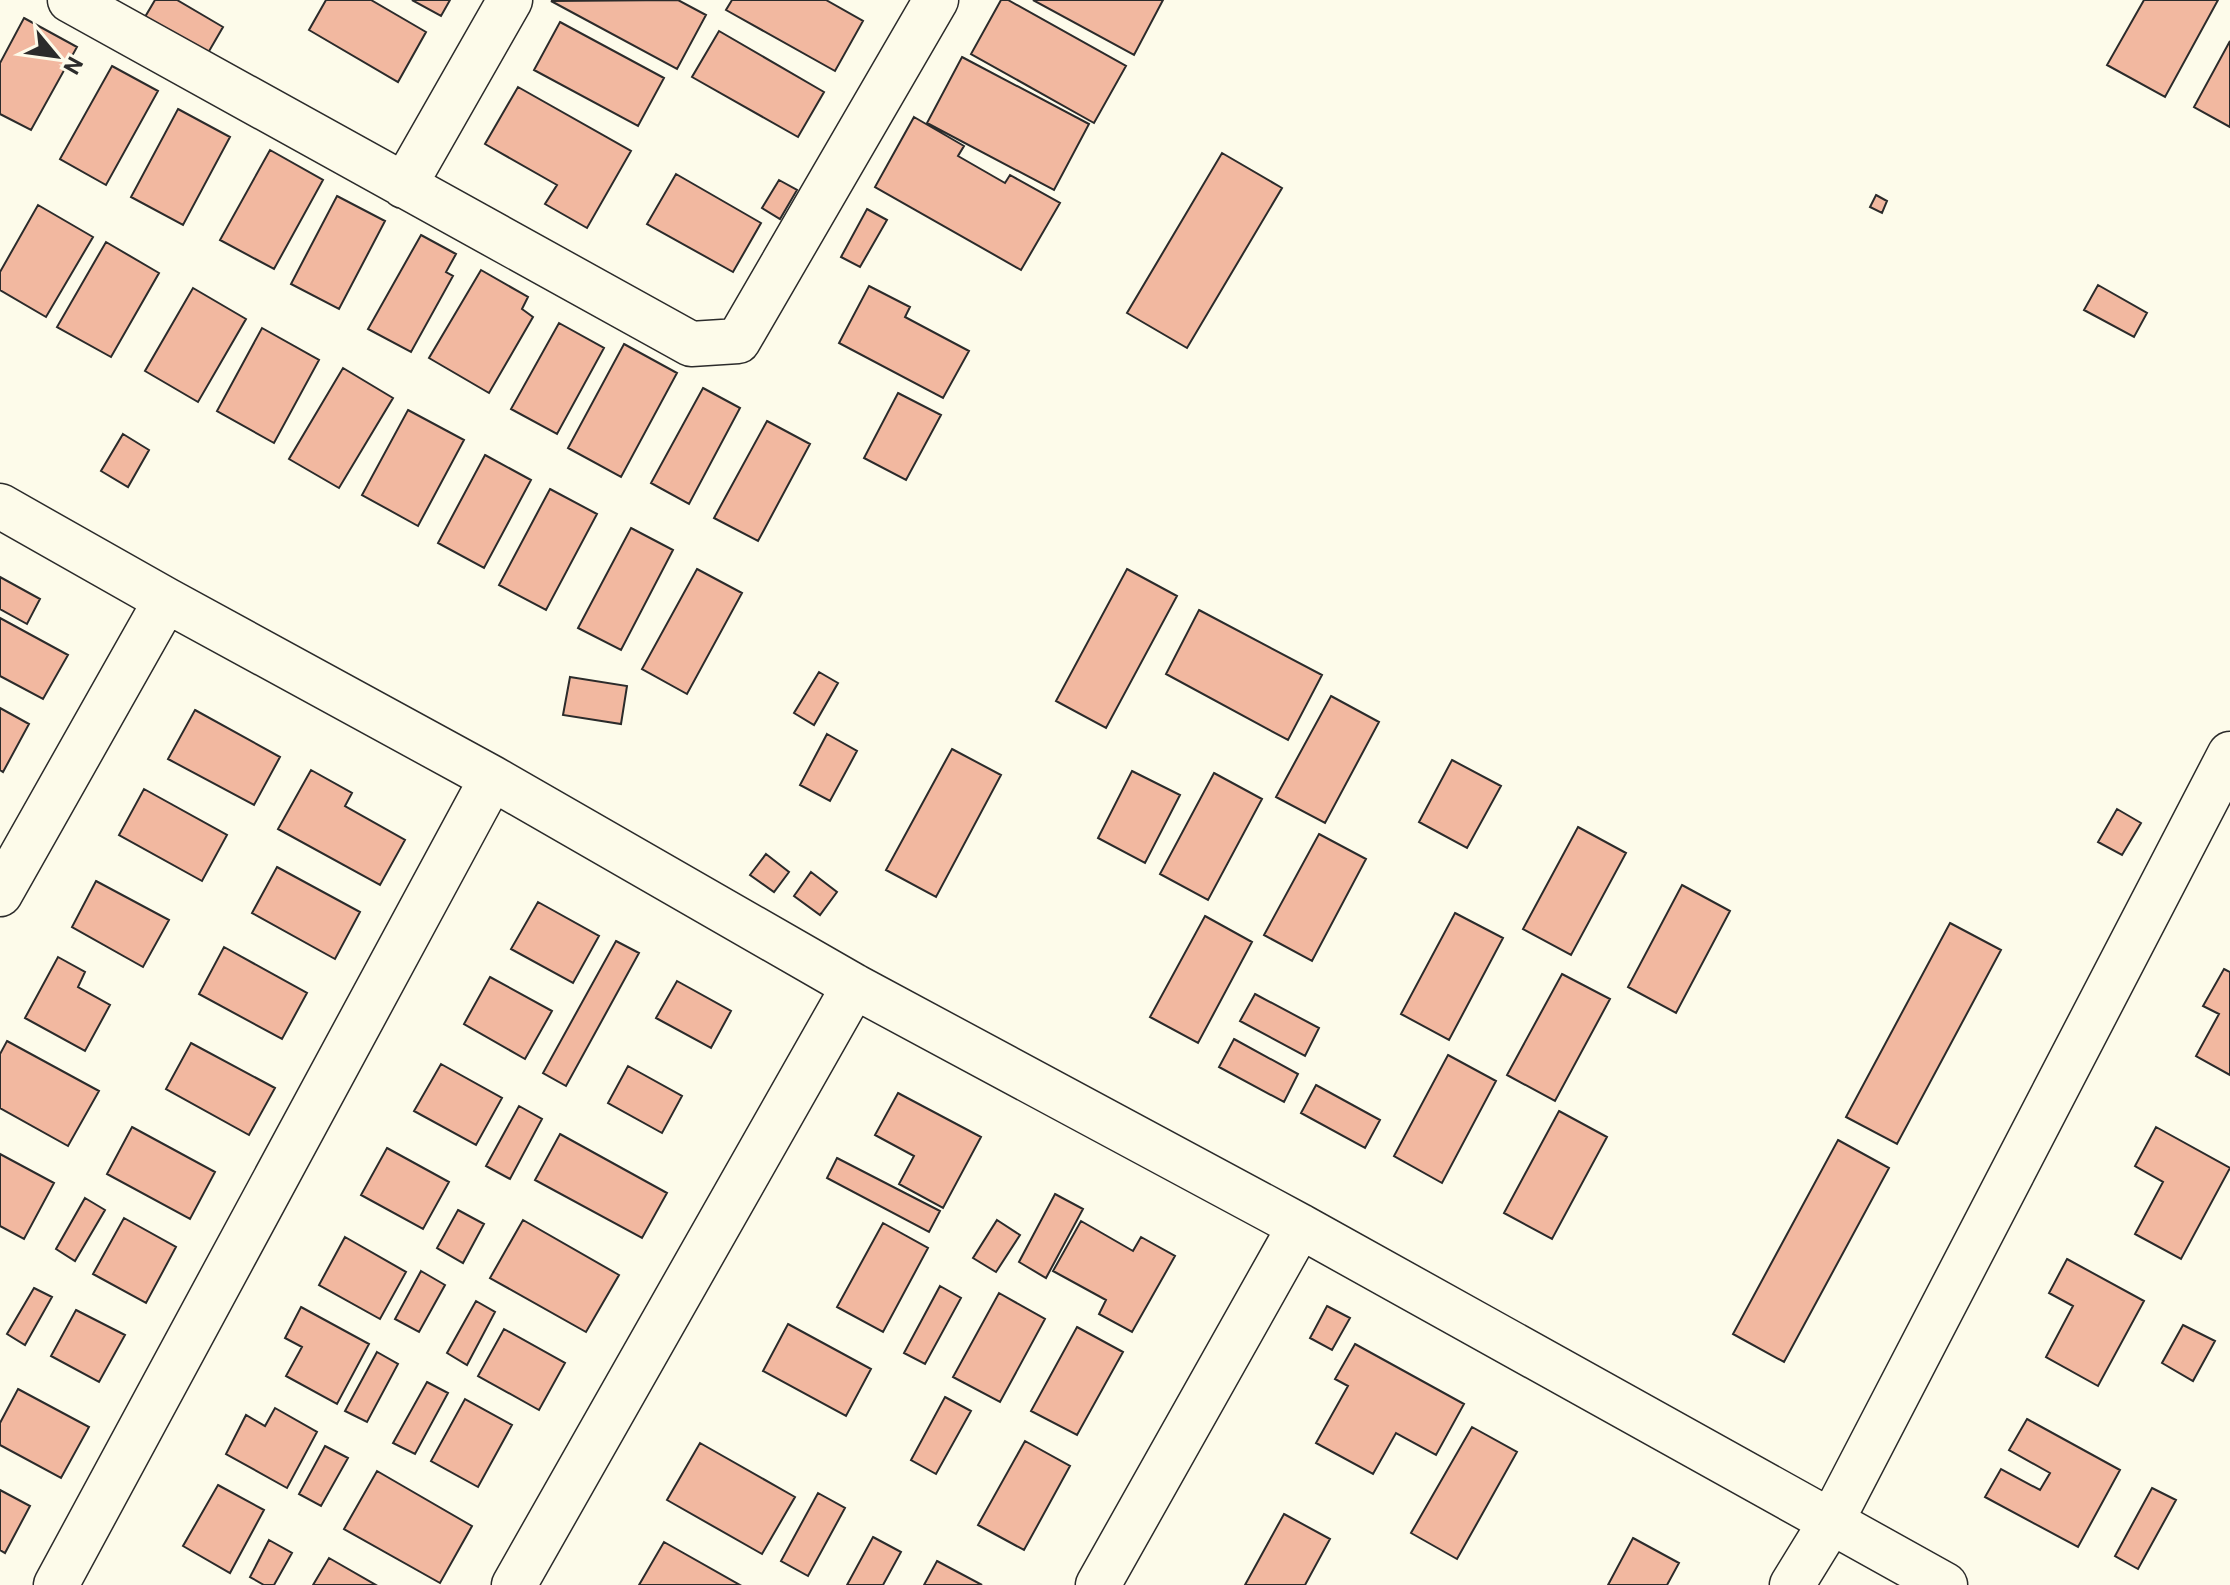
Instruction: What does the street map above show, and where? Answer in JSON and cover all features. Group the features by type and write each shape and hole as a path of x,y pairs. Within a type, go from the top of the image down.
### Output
{"street":[{"path":"70,0 691,344 738,341 936,0"},
{"path":"404,186 510,0"},
{"path":"0,506 492,778 854,986 1300,1226 1945,1585"},
{"path":"0,894 166,600"},
{"path":"1792,1585 1832,1520 2230,754"},
{"path":"56,1585 492,778"},
{"path":"514,1585 854,986"},
{"path":"1098,1585 1300,1226"}],"building":[{"path":"155,0 177,0 223,27 208,53 145,17"},
{"path":"326,0 371,0 426,32 398,82 309,30"},
{"path":"412,0 450,0 441,16"},
{"path":"678,0 706,15 677,69 551,1"},
{"path":"732,0 826,0 863,21 835,71 726,10"},
{"path":"1001,0 1008,0 1126,66 1094,123 971,54"},
{"path":"1033,0 1163,0 1134,55"},
{"path":"2144,0 2218,0 2165,97 2107,65"},
{"path":"24,18 77,47 31,130 0,114 0,63"},
{"path":"560,22 664,78 638,126 534,70"},
{"path":"719,31 824,92 798,137 692,77"},
{"path":"2230,41 2230,127 2194,107"},
{"path":"962,57 1089,124 1054,190 927,123"},
{"path":"112,66 158,91 106,185 60,159"},
{"path":"518,87 631,151 587,228 545,204 557,185 485,144"},
{"path":"178,109 230,137 183,225 131,197"},
{"path":"914,117 964,146 958,156 1005,183 1010,175 1060,203 1021,270 875,187"},
{"path":"270,150 323,180 274,269 220,240"},
{"path":"1222,153 1282,188 1187,348 1127,313"},
{"path":"676,174 761,223 733,272 647,224"},
{"path":"779,180 797,190 780,219 762,208"},
{"path":"1876,195 1887,201 1882,213 1870,207"},
{"path":"337,196 385,221 339,309 291,284"},
{"path":"38,205 93,237 46,317 0,290 0,272"},
{"path":"867,209 887,220 860,267 841,257"},
{"path":"421,235 456,254 446,272 453,276 411,352 368,329"},
{"path":"106,242 159,273 111,357 57,327"},
{"path":"481,270 528,297 522,309 533,317 489,393 429,358"},
{"path":"2098,285 2147,313 2134,337 2084,310"},
{"path":"869,286 910,307 905,317 969,351 943,398 839,343"},
{"path":"193,288 246,319 198,402 145,371"},
{"path":"559,323 604,348 557,434 511,409"},
{"path":"262,328 319,360 274,443 217,411"},
{"path":"624,344 677,373 621,477 568,448"},
{"path":"343,368 393,398 339,488 289,459"},
{"path":"703,388 740,408 689,504 651,483"},
{"path":"898,393 941,415 906,480 864,458"},
{"path":"408,410 464,440 418,526 362,495"},
{"path":"767,421 810,444 758,541 714,518"},
{"path":"123,434 149,450 128,487 101,471"},
{"path":"485,455 531,480 484,568 438,543"},
{"path":"550,489 597,514 546,610 499,585"},
{"path":"631,528 673,550 621,650 578,628"},
{"path":"697,569 742,593 687,694 642,669"},
{"path":"1127,569 1177,596 1106,728 1056,701"},
{"path":"0,577 40,599 27,624 0,609"},
{"path":"1199,610 1322,675 1288,740 1166,674"},
{"path":"0,618 68,655 43,699 0,676"},
{"path":"819,672 838,683 814,725 794,713"},
{"path":"570,677 627,686 621,724 563,715"},
{"path":"1331,696 1379,722 1325,823 1276,797"},
{"path":"0,708 29,724 3,772 0,770"},
{"path":"195,710 280,757 254,805 168,759"},
{"path":"827,734 857,751 830,801 800,785"},
{"path":"952,749 1001,775 936,897 886,870"},
{"path":"1452,760 1501,786 1467,848 1419,822"},
{"path":"311,770 352,793 345,806 405,840 380,885 278,829"},
{"path":"1132,771 1180,795 1145,863 1098,838"},
{"path":"1214,773 1262,799 1208,900 1160,874"},
{"path":"144,789 227,835 202,881 119,835"},
{"path":"2117,809 2141,823 2122,855 2098,842"},
{"path":"1578,827 1626,853 1571,955 1523,929"},
{"path":"1319,834 1366,859 1312,961 1264,935"},
{"path":"766,854 789,872 774,892 750,875"},
{"path":"277,867 360,912 335,959 252,913"},
{"path":"811,872 837,892 820,915 794,896"},
{"path":"96,881 169,920 143,967 72,927"},
{"path":"1682,885 1730,911 1676,1013 1628,987"},
{"path":"538,902 599,936 573,983 511,949"},
{"path":"1455,913 1503,938 1449,1040 1401,1014"},
{"path":"1205,916 1252,942 1198,1043 1150,1017"},
{"path":"1950,923 2001,950 1897,1144 1846,1117"},
{"path":"616,941 639,953 566,1086 543,1073"},
{"path":"224,947 307,993 282,1039 199,994"},
{"path":"58,957 85,972 78,987 110,1005 85,1051 25,1018"},
{"path":"2224,969 2230,972 2230,1075 2196,1056 2219,1014 2203,1006"},
{"path":"1562,974 1610,999 1555,1101 1507,1075"},
{"path":"490,977 552,1011 525,1059 464,1024"},
{"path":"677,981 731,1011 711,1048 656,1018"},
{"path":"1255,994 1319,1028 1305,1056 1240,1021"},
{"path":"1234,1039 1298,1074 1284,1102 1219,1067"},
{"path":"7,1041 99,1091 68,1146 0,1108 0,1054"},
{"path":"191,1043 275,1088 249,1135 166,1089"},
{"path":"1448,1055 1496,1081 1442,1183 1394,1156"},
{"path":"441,1064 502,1098 476,1145 414,1111"},
{"path":"628,1066 682,1096 662,1133 608,1103"},
{"path":"1316,1085 1380,1120 1365,1148 1301,1113"},
{"path":"898,1093 981,1137 943,1208 899,1184 914,1156 875,1135"},
{"path":"519,1106 542,1119 510,1179 486,1166"},
{"path":"1559,1111 1607,1137 1552,1239 1504,1213"},
{"path":"132,1127 215,1172 190,1219 107,1174"},
{"path":"2156,1127 2230,1168 2181,1259 2135,1234 2163,1182 2135,1166"},
{"path":"560,1134 667,1193 642,1238 535,1180"},
{"path":"1838,1140 1889,1168 1784,1362 1733,1334"},
{"path":"387,1148 449,1182 423,1229 361,1195"},
{"path":"0,1154 54,1183 24,1239 0,1226"},
{"path":"837,1158 940,1211 929,1232 827,1178"},
{"path":"1055,1194 1083,1209 1046,1278 1019,1262"},
{"path":"85,1198 105,1210 75,1261 56,1249"},
{"path":"458,1210 484,1224 463,1263 437,1248"},
{"path":"124,1218 176,1247 146,1303 93,1274"},
{"path":"523,1220 619,1275 586,1332 490,1278"},
{"path":"997,1220 1020,1235 996,1272 973,1258"},
{"path":"1081,1221 1133,1251 1141,1237 1175,1256 1132,1332 1099,1314 1106,1300 1053,1271"},
{"path":"883,1223 928,1248 883,1332 837,1307"},
{"path":"345,1237 406,1272 380,1319 319,1285"},
{"path":"2067,1259 2144,1301 2098,1386 2046,1357 2073,1306 2049,1293"},
{"path":"421,1271 445,1285 419,1332 395,1319"},
{"path":"940,1286 961,1298 925,1364 904,1353"},
{"path":"34,1288 52,1297 25,1345 7,1334"},
{"path":"999,1293 1045,1319 1000,1402 953,1377"},
{"path":"476,1301 495,1312 467,1365 447,1353"},
{"path":"1327,1306 1350,1318 1332,1350 1310,1338"},
{"path":"301,1307 369,1344 337,1404 286,1376 302,1347 285,1338"},
{"path":"76,1310 125,1335 99,1382 51,1356"},
{"path":"788,1324 871,1369 846,1416 763,1371"},
{"path":"2183,1325 2215,1341 2193,1381 2162,1363"},
{"path":"1077,1327 1123,1352 1077,1435 1031,1411"},
{"path":"504,1329 565,1363 539,1410 478,1376"},
{"path":"1355,1344 1464,1404 1436,1455 1396,1433 1373,1474 1316,1443 1348,1386 1335,1379"},
{"path":"377,1352 398,1364 367,1422 345,1411"},
{"path":"427,1382 448,1393 415,1454 393,1443"},
{"path":"18,1389 89,1427 61,1478 0,1445 0,1423"},
{"path":"945,1397 971,1411 936,1474 911,1460"},
{"path":"465,1399 512,1425 478,1487 431,1461"},
{"path":"275,1408 317,1432 287,1488 226,1454 246,1415 265,1426"},
{"path":"2027,1419 2120,1470 2078,1547 1985,1497 2001,1469 2040,1490 2050,1473 2009,1450"},
{"path":"1472,1427 1517,1452 1457,1559 1411,1533"},
{"path":"1025,1441 1070,1466 1024,1550 978,1525"},
{"path":"700,1443 795,1497 762,1554 667,1500"},
{"path":"325,1446 348,1458 321,1506 299,1494"},
{"path":"377,1471 472,1526 440,1583 344,1529"},
{"path":"218,1485 264,1510 230,1573 183,1546"},
{"path":"2152,1488 2176,1500 2138,1569 2115,1556"},
{"path":"0,1490 30,1506 5,1553 0,1550"},
{"path":"818,1493 845,1508 808,1576 781,1561"},
{"path":"1284,1514 1330,1539 1305,1585 1245,1585"},
{"path":"873,1537 901,1552 883,1585 847,1585"},
{"path":"1633,1538 1679,1563 1667,1585 1608,1585"},
{"path":"269,1540 292,1553 274,1585 264,1585 250,1577"},
{"path":"664,1542 740,1585 639,1585"},
{"path":"329,1558 376,1585 313,1585"},
{"path":"937,1561 982,1585 924,1585"}]}
